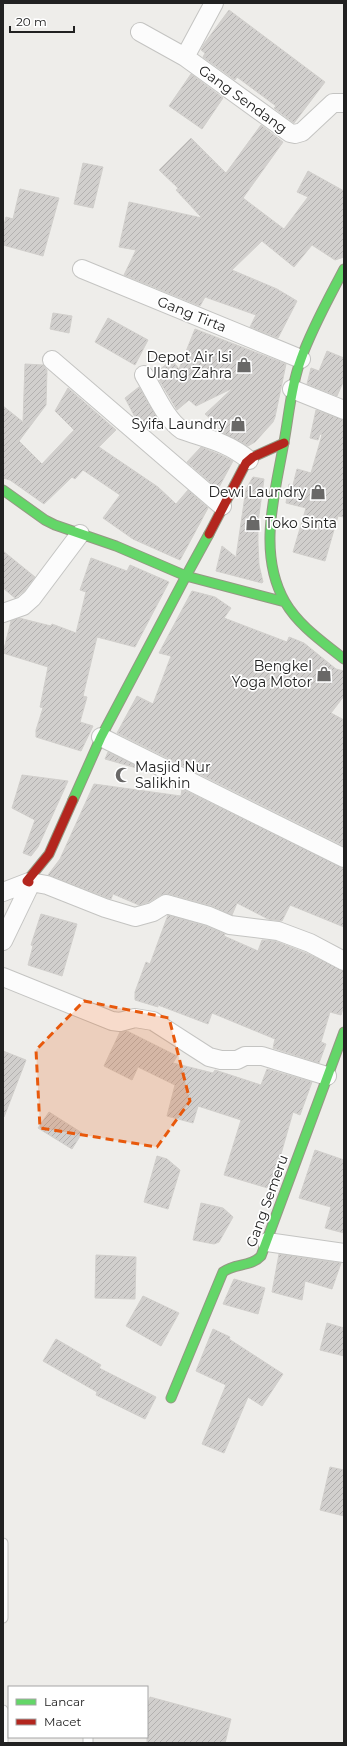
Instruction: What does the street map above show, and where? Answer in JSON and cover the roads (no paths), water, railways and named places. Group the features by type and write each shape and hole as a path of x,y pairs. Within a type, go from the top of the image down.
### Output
{"street":[{"path":"185,57 214,3"},
{"name":"Gang Sendang","path":"140,32 185,57 290,133 298,134 302,132 333,103 344,104"},
{"name":"Gang Tirta","path":"82,269 301,358"},
{"path":"344,269 301,358 292,389 271,520 272,564 277,584 285,602 297,618 344,659"},
{"path":"52,360 222,506"},
{"path":"144,375 177,428 227,445 249,460"},
{"path":"292,389 344,410"},
{"path":"3,941 30,882 27,881 49,854 101,737 238,475 249,460 284,443"},
{"path":"3,490 45,520 80,534 116,546 186,576 285,602"},
{"path":"3,613 23,606 32,598 80,534"},
{"path":"101,737 344,858"},
{"path":"3,892 30,882 48,885 105,908 135,917 153,912 166,904 209,916 230,925 278,931 310,943 344,960"},
{"path":"3,977 112,1021 120,1022 135,1018 153,1021 209,1057 230,1061 246,1056 262,1056 327,1076"},
{"name":"Gang Semeru","path":"171,1398 223,1272 235,1264 256,1261 260,1258 344,1032"},
{"path":"267,1242 344,1253"}],"lane":[{"path":"3,1543 3,1618"},
{"path":"3,1710 3,1743"}],"place":[{"name":"Depot Air Isi Ulang Zahra","path":"244,365"},
{"name":"Syifa Laundry","path":"238,424"},
{"name":"Dewi Laundry","path":"318,492"},
{"name":"Toko Sinta","path":"253,523"},
{"name":"Bengkel Yoga Motor","path":"324,674"},
{"name":"Masjid Nur Salikhin","path":"123,775"}]}
